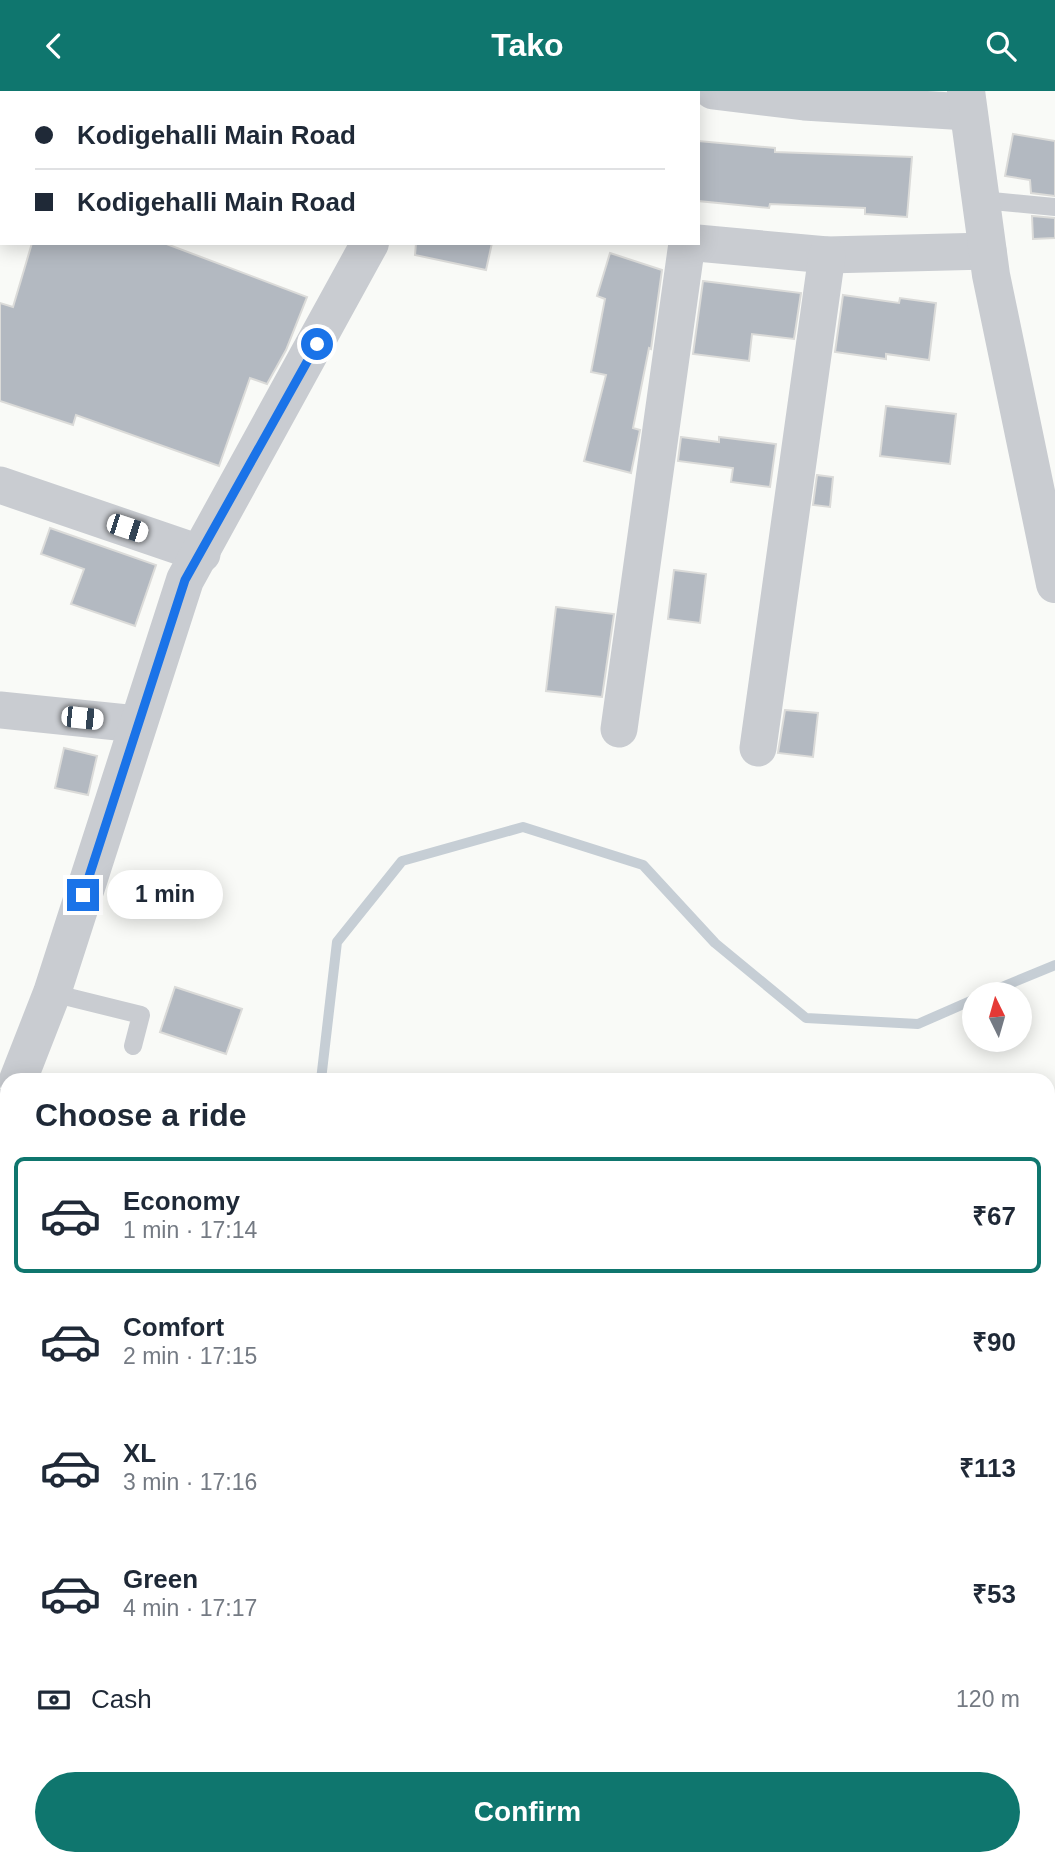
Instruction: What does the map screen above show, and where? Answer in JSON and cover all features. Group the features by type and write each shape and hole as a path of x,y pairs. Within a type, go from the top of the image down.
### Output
{"street":[{"path":"713,91 804,102 967,102 991,275 1046,491 1055,584"},
{"path":"700,243 827,255 988,251"},
{"path":"21,1073 52,993 185,580 202,554 369,245"},
{"path":"619,729 687,245"},
{"path":"758,748 827,255"},
{"path":"0,485 202,554"},
{"path":"0,710 137,724"}],"lane":[{"path":"982,200 1055,207"},
{"path":"52,993 141,1015 133,1046"}],"building":[{"path":"1013,134 1055,141 1055,196 1031,193 1030,180 1005,176"},
{"path":"700,141 775,148 775,152 912,157 907,217 865,214 865,208 770,204 769,208 700,201"},
{"path":"1032,216 1055,218 1055,238 1033,239"},
{"path":"31,245 169,245 307,297 286,350 267,384 250,378 219,466 76,415 73,425 0,401 0,303 13,307"},
{"path":"416,245 492,245 486,270 415,255"},
{"path":"610,253 662,270 651,349 649,348 633,428 640,430 631,473 584,461 606,375 591,372 605,299 597,296"},
{"path":"703,281 801,293 794,339 752,334 749,361 693,354"},
{"path":"843,295 899,303 900,298 936,303 929,360 886,354 886,359 835,352"},
{"path":"886,406 956,414 950,464 880,456"},
{"path":"681,437 719,442 719,437 776,444 770,487 731,482 733,468 678,461"},
{"path":"817,475 833,477 830,507 813,505"},
{"path":"50,528 156,565 135,626 71,604 84,569 41,554"},
{"path":"674,570 706,574 700,623 668,619"},
{"path":"556,607 614,614 602,697 546,691"},
{"path":"785,710 818,713 813,757 778,753"},
{"path":"64,748 97,756 88,795 55,788"},
{"path":"175,987 242,1009 226,1054 160,1032"}],"waterway":[{"path":"322,1073 337,942 402,861 523,827 643,865 715,943 806,1018 918,1024 962,1005"},
{"path":"1014,982 1055,965"}],"route":[{"path":"83,895 185,580 202,554 317,344"}]}
